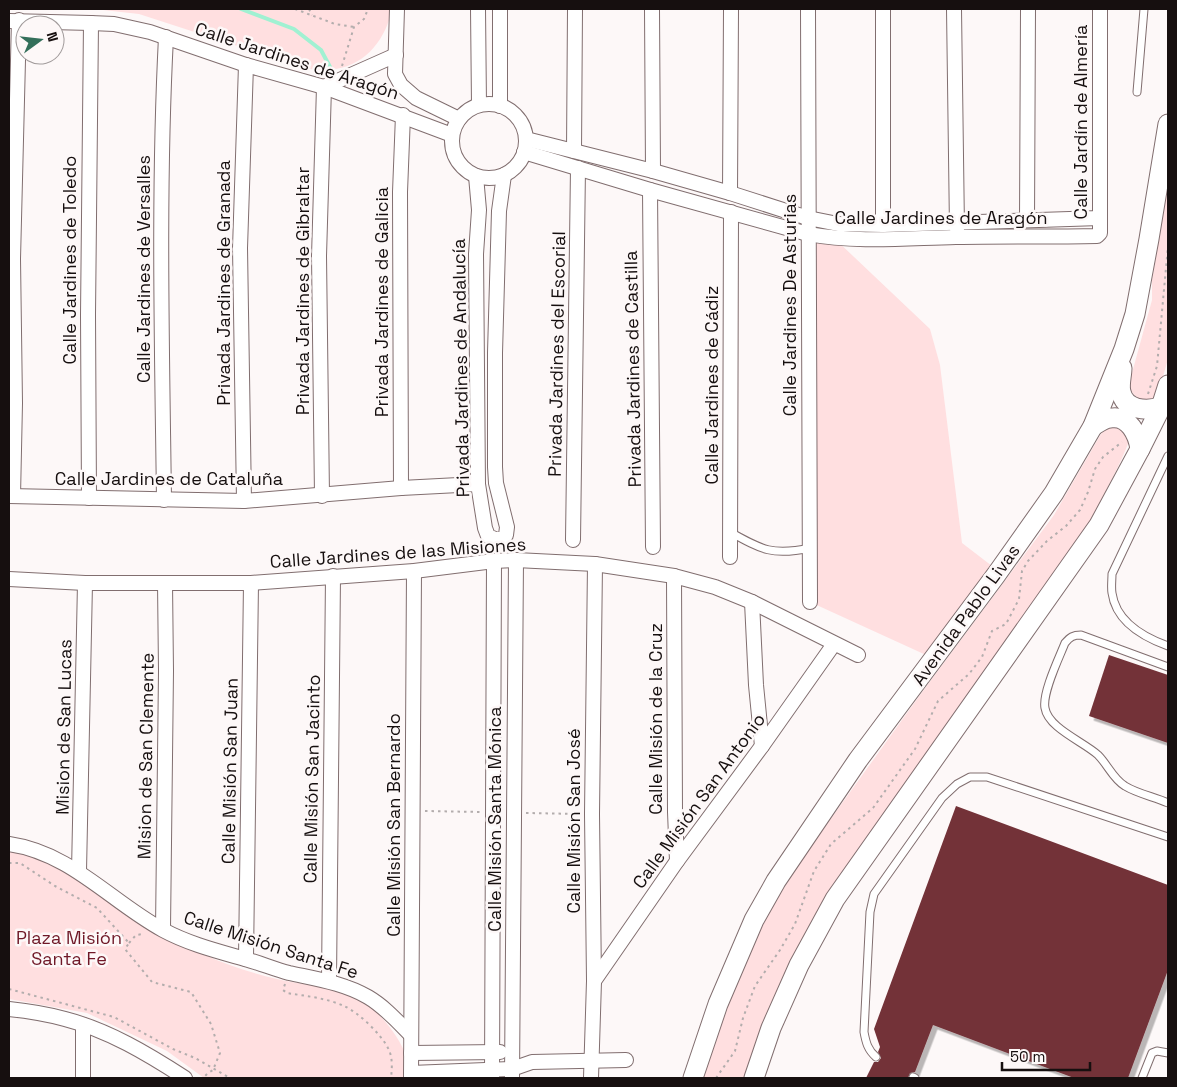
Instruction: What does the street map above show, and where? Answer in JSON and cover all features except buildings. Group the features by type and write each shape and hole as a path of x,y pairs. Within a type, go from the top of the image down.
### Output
{"main road":[{"name":"Avenida Pablo Livas","path":"693,1078 718,1004 754,920 776,881 858,760 996,575 1054,493 1092,426 1124,349 1135,314 1168,124"},
{"path":"1124,349 1121,392 1127,404 1139,409 1150,410 1161,407"},
{"path":"754,1078 771,1028 798,965 835,899 1099,525 1161,407 1168,385"},
{"path":"1092,426 1111,418 1121,419 1132,427 1138,437 1140,449"}],"street":[{"path":"397,9 395,74 401,85 410,94 459,119"},
{"path":"478,9 479,105"},
{"path":"500,9 500,106"},
{"path":"574,9 574,152"},
{"path":"652,9 653,171"},
{"path":"730,193 731,9"},
{"name":"Calle Jardines De Asturias","path":"808,9 810,602"},
{"path":"883,9 883,225"},
{"path":"954,9 958,237"},
{"path":"1027,220 1028,9"},
{"name":"Calle Jardín de Almería","path":"1100,9 1100,234"},
{"path":"11,496 15,403 13,259 14,21"},
{"name":"Calle Jardines de Aragón","path":"14,21 91,22 116,25 166,37 246,66 331,84 452,135"},
{"name":"Calle Jardines de Toledo","path":"89,498 88,315 91,22"},
{"name":"Calle Jardines de Versalles","path":"164,500 162,197 163,90 166,37"},
{"path":"331,84 396,55"},
{"name":"Privada Jardines de Granada","path":"244,501 240,248 246,66"},
{"name":"Privada Jardines de Gibraltar","path":"322,496 320,256 331,84"},
{"path":"492,104 500,106 513,112 519,120 524,129 525,146 516,166 504,175 490,178 476,176 465,170 457,160 452,148 452,135 459,119 468,110 479,105 492,104"},
{"name":"Privada Jardines de Galicia","path":"401,488 400,192 403,115"},
{"name":"Calle Jardines de Aragón","path":"525,146 574,152 653,171 808,218 838,224 883,225 1100,218"},
{"name":"Calle Jardines de Aragón","path":"525,146 578,168 650,190 808,234 825,237 879,240 958,237 1097,236 1100,234"},
{"name":"Privada Jardines del Escorial","path":"573,540 578,168"},
{"name":"Privada Jardines de Andalucía","path":"476,176 478,210 476,254 478,484 487,534 493,539 503,538 506,535 507,527 496,483 495,467 495,354 499,211 504,175"},
{"name":"Privada Jardines de Castilla","path":"650,190 653,547"},
{"name":"Calle Jardines de Cádiz","path":"730,557 731,212"},
{"name":"Calle Jardines de Cataluña","path":"11,496 244,501 401,488 478,484"},
{"name":"Calle Jardines de las Misiones","path":"9,579 85,583 251,583 414,571 494,561 516,560 594,564 674,576 715,587 752,602 858,655"},
{"name":"Calle Misión Santa Mónica","path":"512,1074 516,560"},
{"name":"Calle Misión Santa Mónica","path":"492,1074 494,561"},
{"name":"Calle Misión San José","path":"591,1078 594,981 592,814 594,564"},
{"name":"Calle Misión San Bernardo","path":"411,1076 414,571"},
{"name":"Calle Misión San Jacinto","path":"329,982 333,576"},
{"name":"Calle Misión de la Cruz","path":"674,576 677,861"},
{"name":"Mision de San Lucas","path":"79,871 85,583"},
{"name":"Mision de San Clemente","path":"163,930 166,671 165,583"},
{"name":"Calle Misión San Juan","path":"246,959 251,583"},
{"path":"752,602 756,685 762,746"},
{"name":"Calle Misión San Antonio","path":"594,981 677,861 834,644"},
{"path":"492,812 513,813"},
{"name":"Calle Misión Santa Fe","path":"9,844 48,854 79,871 120,902 163,930 190,942 288,972 353,989 369,998 394,1018 411,1035"},
{"path":"9,1009 39,1013 83,1025 140,1050 166,1072 185,1078"},
{"path":"83,1025 83,1078"},
{"path":"411,1053 512,1052 532,1062 626,1060"},
{"path":"411,1076 512,1074 532,1062"}],"lane":[{"path":"1137,92 1144,9"},
{"path":"1168,456 1112,574 1112,594 1118,614 1130,626 1152,640 1168,646"},
{"path":"730,532 753,545 769,550 790,552 810,548"},
{"path":"1168,667 1080,635 1074,635 1065,643 1045,696 1045,708 1048,717 1096,754 1115,778 1126,787 1168,802"},
{"path":"876,1057 866,1044 864,1032 870,912 874,894 942,798 957,784 970,777 987,777 1168,837"},
{"path":"1142,1078 1152,1053 1156,1051 1168,1053"}],"path":[{"path":"295,9 335,24 354,27"},
{"path":"309,9 312,15"},
{"path":"331,84 354,27 364,19 368,9"},
{"path":"1139,409 1147,396 1157,366 1168,246"},
{"path":"716,1078 736,1051 743,1018 755,986 795,924 814,871 831,844 873,808 916,750 938,701 969,674 982,657 992,631 1006,624 1019,599 1022,571 1040,548 1066,526 1080,510 1095,469 1102,457 1124,441 1132,427"},
{"path":"414,811 492,812"},
{"path":"513,813 592,814"},
{"path":"9,863 20,863 55,886 97,908 129,943 125,949 152,982 191,992 211,1024 220,1053 214,1070 203,1078"},
{"path":"288,972 283,990 287,993 344,1006 368,1023 389,1048 392,1078"}],"green space":[{"path":"9,9 94,9 26,10"},
{"path":"94,9 392,9 380,39 366,55 357,62 347,66 326,70 308,69 139,14"},
{"path":"1168,186 1168,359 1158,394 1152,401 1147,401 1134,395 1129,384 1152,300 1152,280"},
{"path":"808,234 834,238 930,329 940,365 962,543 992,566 926,655 810,602"},
{"path":"1110,426 1124,428 1129,441 1092,521 910,781 746,1078 703,1078 723,1015 764,923 779,896 804,856 920,695 1054,515 1101,434"},
{"name":"Plaza Misión Santa Fe","path":"9,851 42,857 52,862 70,872 111,904 133,918 168,938 213,959 268,977 344,993 364,1002 383,1019 403,1049 406,1056 407,1078 204,1078 167,1051 87,1013 9,999"}],"waterway":[{"path":"241,9 294,29 321,50 330,67"}]}
